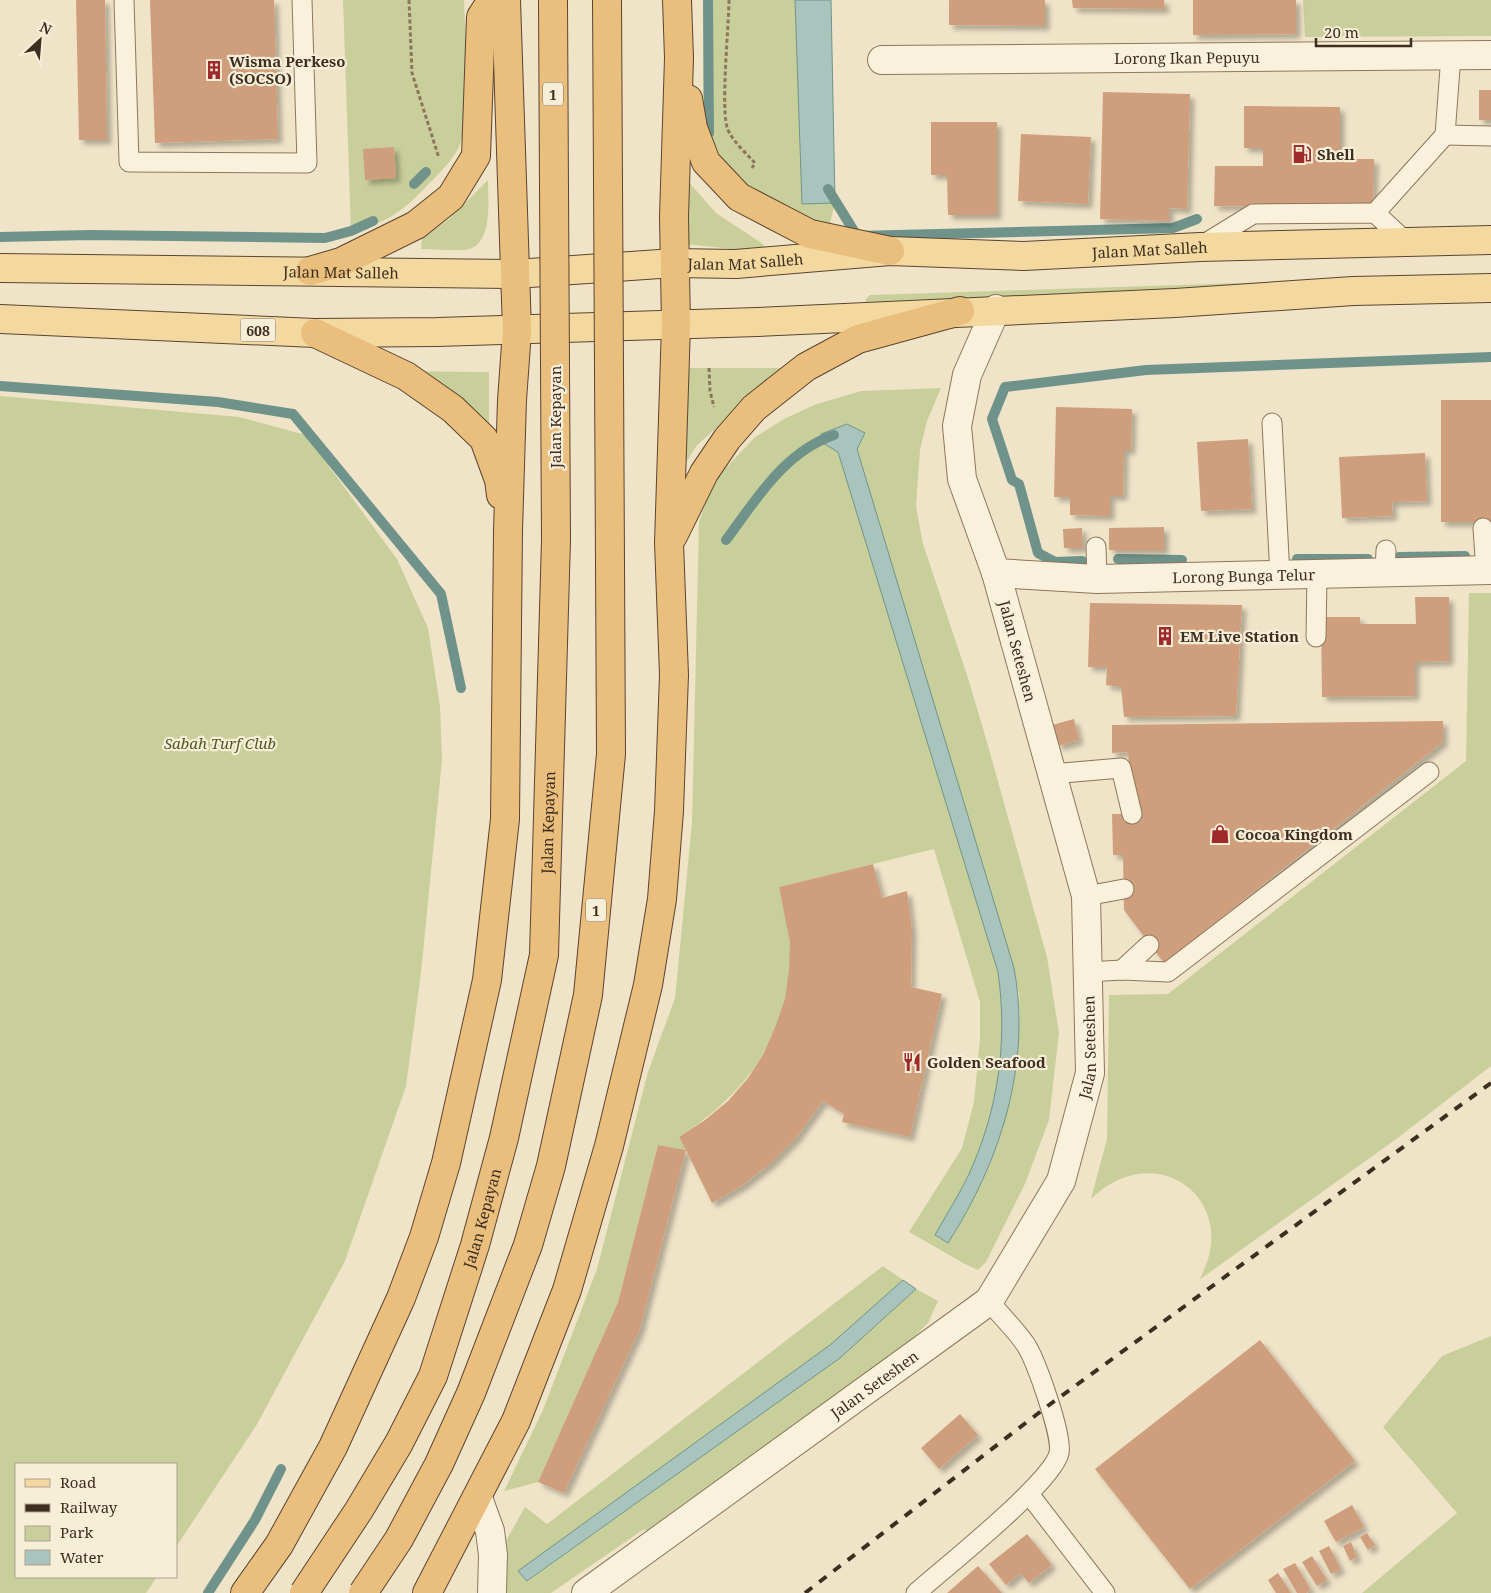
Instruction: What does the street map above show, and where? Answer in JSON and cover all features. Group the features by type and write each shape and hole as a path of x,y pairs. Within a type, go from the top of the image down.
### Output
{"highway":[{"path":"310,271 341,262 416,225 451,197 476,156 481,16 492,0"},
{"path":"245,1593 279,1545 333,1447 401,1298 424,1237 446,1164 487,980 505,819 508,531 512,400 517,331 506,0"},
{"name":"Jalan Kepayan","path":"304,1593 359,1510 399,1443 433,1376 475,1245 504,1138 544,955 556,540 553,0"},
{"name":"1","path":"363,1593 398,1540 439,1464 471,1393 528,1245 551,1166 588,995 610,754 607,0"},
{"path":"428,1593 516,1421 567,1290 609,1146 648,985 662,899 669,811 674,675 670,543 676,325 674,262 679,58 677,0"},
{"path":"679,58 693,128 706,162 739,197 810,234 890,251"},
{"path":"670,543 704,473 727,439 754,408 806,367 858,339 960,311"},
{"path":"315,333 406,376 453,409 484,439 499,480 508,531"}],"main road":[{"name":"Jalan Mat Salleh","path":"0,268 515,274 674,262 736,264 890,251 1024,256 1200,247 1491,240"},
{"path":"676,325 1175,302 1354,291 1491,288"},
{"name":"608","path":"0,319 315,333 517,331 676,325"}],"street":[{"name":"Lorong Ikan Pepuyu","path":"882,60 1491,55"},
{"name":"Jalan Seteshen","path":"586,1590 989,1301 1061,1181 1090,1073 1086,896 996,573 962,479 957,426 966,375 996,309"},
{"name":"Lorong Bunga Telur","path":"996,573 1097,579 1317,576 1386,562 1488,571"},
{"path":"478,1498 490,1531 493,1555 492,1593"}],"lane":[{"path":"124,0 129,162 308,164 302,0"},
{"path":"1375,213 1445,135 1451,55"},
{"path":"1445,135 1491,136"},
{"path":"1200,247 1253,214 1375,213 1405,241"},
{"path":"1272,423 1280,576"},
{"path":"1483,528 1488,571"},
{"path":"1096,547 1097,579"},
{"path":"1316,637 1317,576"},
{"path":"1052,774 1121,768 1132,814"},
{"path":"1088,972 1122,970 1168,972 1429,772"},
{"path":"1086,896 1124,889"},
{"path":"1122,970 1150,945"},
{"path":"916,1593 1029,1494 1054,1466 1060,1452 1056,1420 1026,1346 989,1301"},
{"path":"1029,1494 1105,1593"}],"path":[{"path":"409,0 412,73 441,166"},
{"path":"729,0 726,97 728,129 738,145 756,162 750,171"},
{"path":"709,368 710,391"}],"green space":[{"path":"343,0 464,0 466,55 467,98 465,118 463,135 455,155 423,190 399,211 382,221 351,231"},
{"path":"703,0 795,0 802,204 835,203 828,232 795,217 757,193 739,179 712,149 705,134 703,117"},
{"path":"1303,0 1491,0 1491,36 1305,37"},
{"path":"488,180 487,222 485,232 480,241 474,247 464,250 421,249 422,238 449,219"},
{"path":"687,180 716,213 763,244 765,248 761,252 685,244"},
{"path":"1491,275 867,304 865,300 870,295"},
{"path":"681,368 785,368 697,445 675,480"},
{"path":"379,371 489,372 489,453"},
{"path":"941,388 927,421 920,450 916,506 923,544 968,678 1047,957 1059,1033 1049,1120 1025,1184 986,1262 978,1270 909,1232 962,1148 974,1102 980,1039 980,1002 934,849 779,887 790,943 789,974 784,1003 775,1030 762,1055 746,1079 726,1100 679,1137 686,1150 658,1145 618,1302 538,1482 504,1491 543,1410 597,1269 648,1072 675,998 692,823 699,522 709,493 723,471 755,437 784,419 814,405 861,391","holes":["847,424 865,433 857,449 1019,993 1017,1059 1012,1092 1004,1124 980,1185 948,1243 935,1235 969,1174 979,1150 994,1100 1001,1050 1001,998 998,972 838,451 821,434"]},
{"name":"Sabah Turf Club","path":"0,396 239,417 306,435 397,559 428,628 440,706 442,760 421,973 406,1086 345,1261 256,1426 178,1544 178,1463 15,1463 15,1578 156,1578 146,1593 0,1593"},
{"path":"1469,593 1491,593 1491,1066 1395,1140 1199,1280 1210,1251 1210,1225 1202,1203 1186,1186 1166,1176 1142,1174 1116,1181 1091,1199 1107,1139 1109,995 1168,994 1466,761"},
{"path":"883,1266 903,1280 830,1345 519,1571 528,1581 840,1358 916,1289 938,1301 928,1323 913,1338 649,1533 644,1529 551,1593 507,1593 496,1587 499,1553 525,1507 547,1524"},
{"path":"1491,1336 1491,1593 1362,1593 1457,1513 1383,1427 1442,1356"}],"water":[{"path":"795,0 831,0 835,203 802,204"},
{"path":"847,424 865,433 857,449 1014,968 1019,1040 1015,1076 1007,1111 983,1179 967,1212 948,1243 935,1235 969,1174 979,1150 994,1101 1001,1050 1002,1025 998,972 838,452 823,443 821,434"},
{"path":"903,1280 916,1289 840,1358 527,1581 518,1571 830,1345"}],"building":[{"path":"76,0 105,0 107,140 79,140"},
{"name":"Wisma Perkeso (SOCSO)","path":"150,0 274,0 278,139 155,143"},
{"path":"949,0 1045,0 1045,26 949,25"},
{"path":"1072,0 1164,0 1165,9 1073,8"},
{"path":"1193,0 1296,0 1296,34 1193,35"},
{"path":"1479,90 1491,90 1491,120 1479,120"},
{"path":"1103,92 1190,94 1187,209 1169,208 1169,221 1100,219"},
{"name":"Shell","path":"1244,106 1340,107 1340,159 1374,159 1373,207 1214,206 1215,166 1263,166 1263,148 1244,148"},
{"path":"931,122 997,122 997,215 948,215 947,175 931,175"},
{"path":"1021,134 1091,137 1088,204 1018,201"},
{"path":"394,147 396,178 365,180 363,149"},
{"path":"1441,400 1491,400 1491,522 1441,522"},
{"path":"1056,407 1132,409 1131,450 1124,450 1123,496 1110,496 1110,516 1070,515 1070,497 1054,497"},
{"path":"1248,439 1252,509 1201,511 1197,442"},
{"path":"1425,453 1427,501 1392,502 1393,516 1342,518 1339,457"},
{"path":"1164,527 1164,550 1109,550 1109,528"},
{"path":"1082,528 1083,548 1064,548 1063,529"},
{"path":"1415,597 1449,597 1449,661 1415,662 1415,696 1322,697 1321,617 1360,617 1360,624 1416,624"},
{"name":"EM Live Station","path":"1090,603 1242,605 1236,716 1124,717 1121,687 1106,685 1107,667 1088,667"},
{"path":"1074,719 1079,740 1058,746 1052,725"},
{"name":"Cocoa Kingdom","path":"1443,721 1443,742 1164,963 1124,910 1123,855 1113,855 1112,814 1132,814 1128,752 1112,753 1112,725"},
{"path":"873,864 882,898 907,891 912,929 911,987 942,994 910,1137 842,1122 844,1114 823,1101 796,1138 771,1163 743,1185 712,1203 679,1137 705,1120 728,1101 748,1078 764,1053 776,1025 785,999 790,942 779,887"},
{"path":"658,1145 686,1150 640,1329 564,1493 538,1482 618,1302"},
{"path":"1260,1340 1355,1461 1190,1589 1095,1469"},
{"path":"960,1414 978,1435 939,1469 921,1448"},
{"path":"1352,1505 1364,1527 1336,1542 1324,1521"},
{"path":"1367,1533 1375,1545 1368,1550 1360,1537"},
{"path":"1027,1534 1052,1565 1029,1583 1020,1573 1006,1585 989,1564"},
{"path":"1351,1542 1357,1557 1350,1561 1343,1546"},
{"path":"1329,1546 1341,1569 1331,1574 1319,1551"},
{"path":"1312,1556 1327,1580 1317,1586 1302,1562"},
{"path":"1295,1563 1311,1590 1306,1593 1297,1593 1283,1569"},
{"path":"978,1566 1002,1593 947,1593"},
{"path":"1278,1573 1291,1593 1276,1593 1268,1580"}],"waterway":[{"path":"708,0 709,133"},
{"path":"414,184 426,172"},
{"path":"828,189 857,236 1173,228 1197,219"},
{"path":"0,237 90,235 325,238 351,231 373,221"},
{"path":"1082,561 1055,562 1038,553 1019,484 1012,480 992,419 1005,387 1146,370 1491,357"},
{"path":"0,386 218,402 293,414 441,594 461,688"},
{"path":"726,540 760,494 786,465 800,453 834,435"},
{"path":"1399,557 1465,556"},
{"path":"1118,559 1182,560"},
{"path":"1297,559 1368,559"},
{"path":"208,1593 255,1520 281,1469"}],"railway":[{"path":"805,1593 1049,1405 1491,1083"}],"place":[{"name":"Wisma Perkeso (SOCSO)","path":"214,70"},
{"name":"Shell","path":"1302,154"},
{"name":"EM Live Station","path":"1165,636"},
{"name":"Cocoa Kingdom","path":"1220,834"},
{"name":"Golden Seafood","path":"912,1062"}]}
